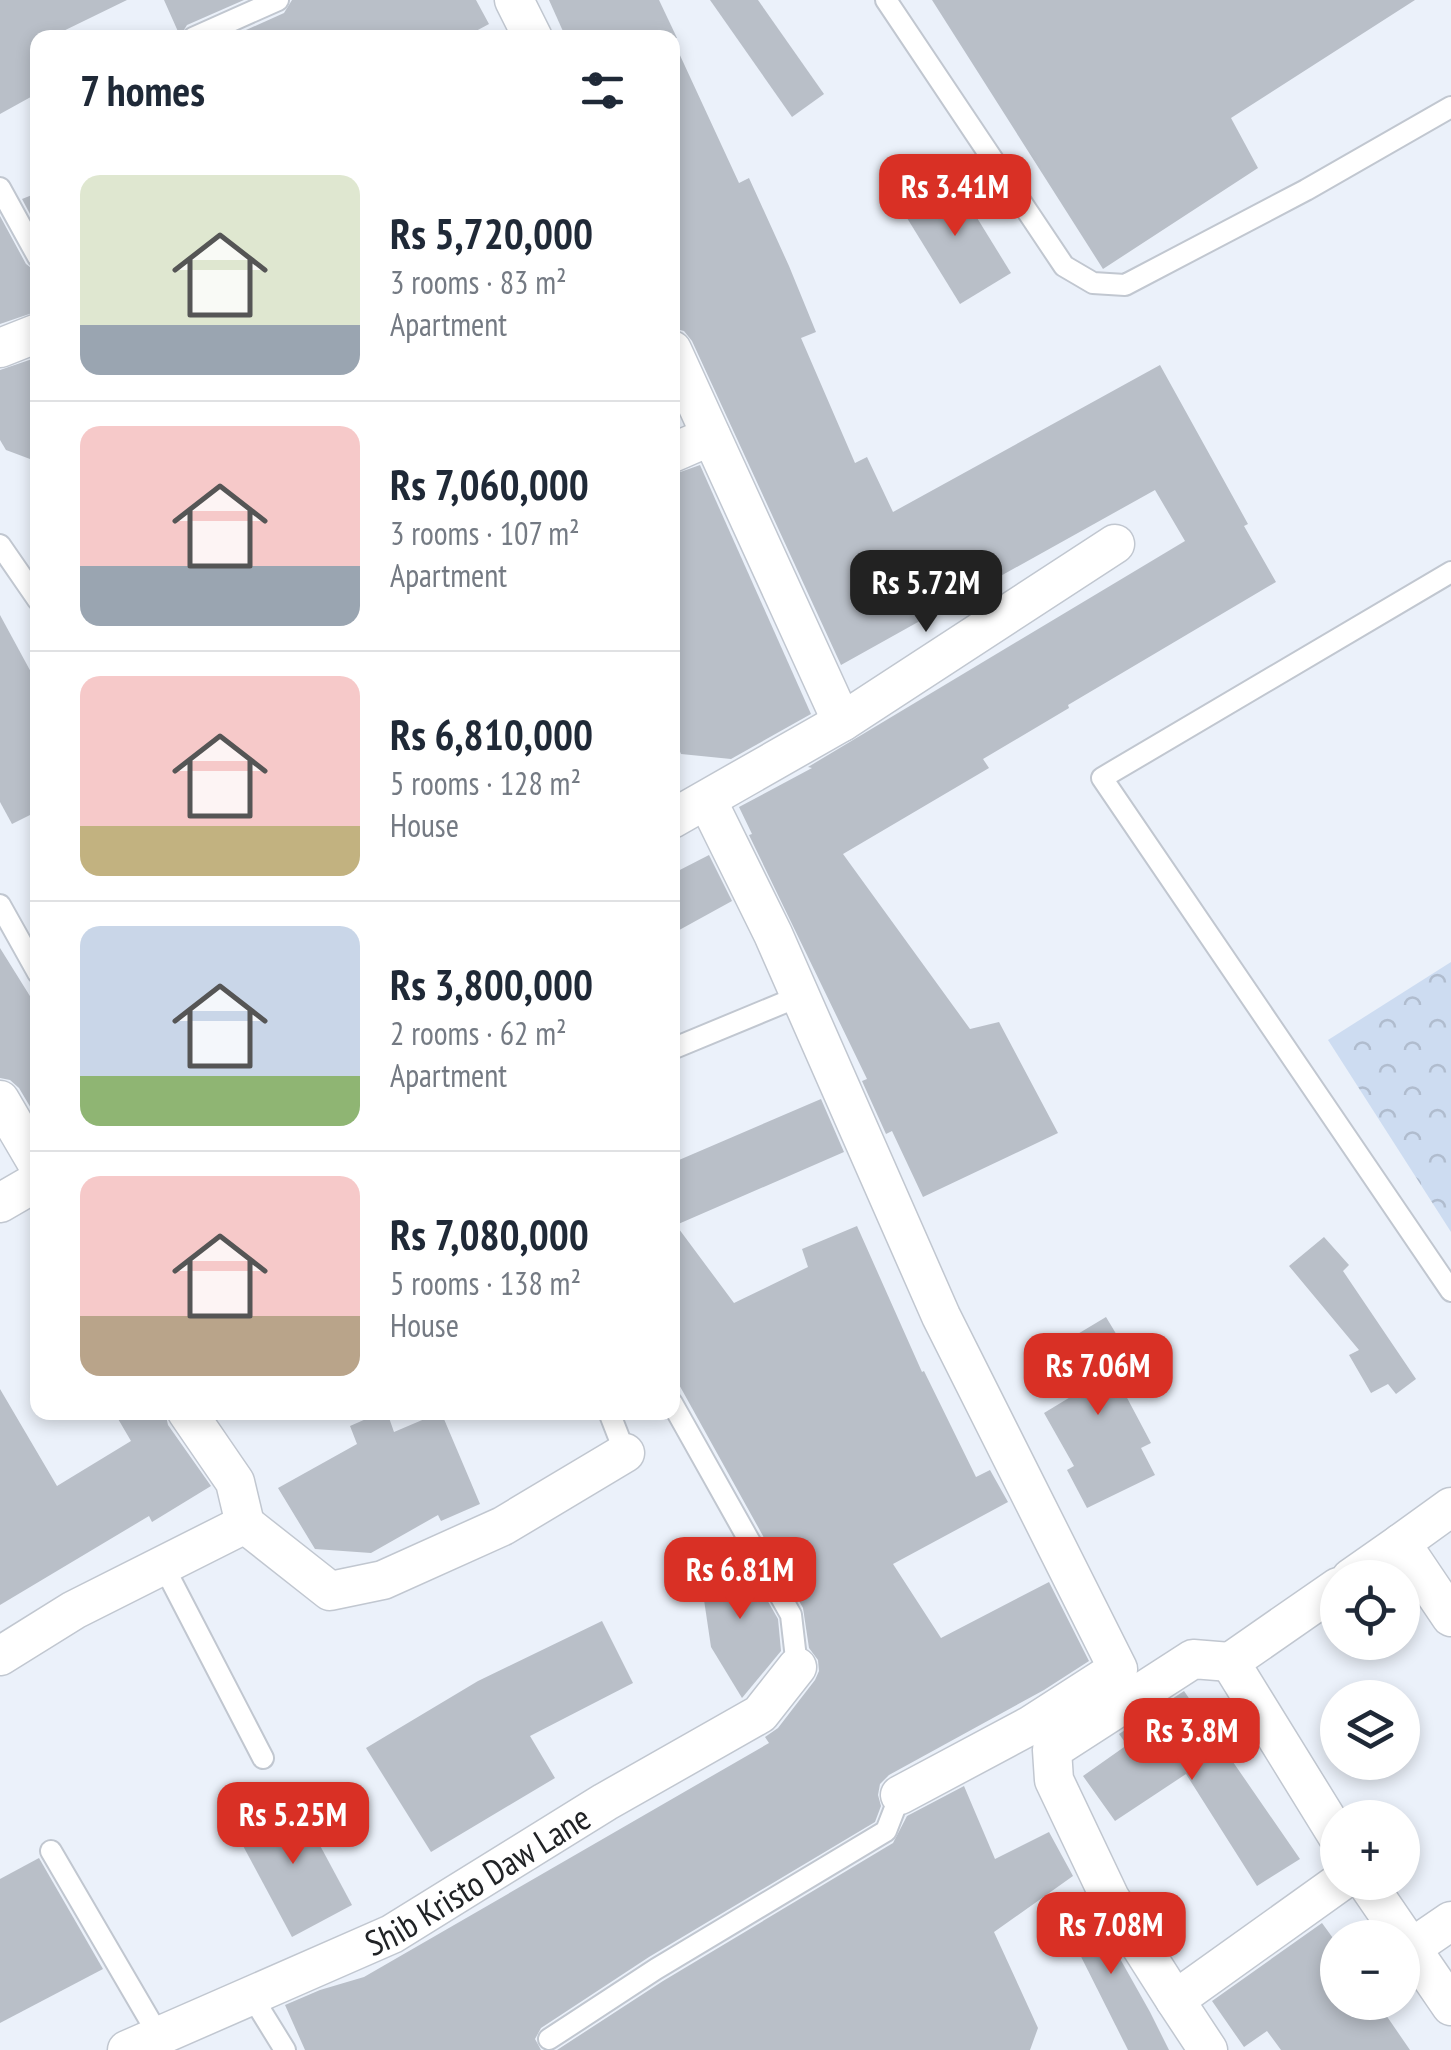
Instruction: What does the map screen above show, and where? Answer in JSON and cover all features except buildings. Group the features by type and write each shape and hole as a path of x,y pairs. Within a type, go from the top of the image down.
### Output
{"street":[{"path":"514,0 529,30"},
{"path":"0,348 30,336"},
{"path":"680,368 842,722"},
{"path":"680,450 711,436"},
{"path":"680,815 842,722 1114,544"},
{"path":"706,800 800,996 941,1316 1118,1669 1031,1725 900,1795"},
{"path":"0,1100 30,1151"},
{"path":"0,1203 30,1186"},
{"path":"192,1420 235,1482 245,1524 330,1592 384,1580 503,1526 625,1453"},
{"path":"1377,1560 1451,1507"},
{"path":"0,1656 74,1610 245,1524"},
{"path":"1401,1543 1451,1617"},
{"path":"1208,2050 1110,1898 1054,1780 1052,1750 1193,1659 1230,1662 1320,1600"},
{"path":"1230,1662 1320,1808"},
{"name":"Shib Kristo Daw Lane","path":"139,2046 392,1934 605,1802 760,1714 797,1668"},
{"path":"1175,2000 1320,1896"},
{"path":"1420,1942 1451,1921"},
{"path":"1420,1963 1451,2006"}],"lane":[{"path":"211,30 278,0"},
{"path":"886,0 1064,266 1093,283 1126,285 1306,190 1451,107"},
{"path":"0,188 30,242"},
{"path":"0,544 30,588"},
{"path":"1451,572 1102,778 1451,1291"},
{"path":"0,906 30,958"},
{"path":"680,1046 800,996"},
{"path":"680,1418 792,1615 797,1668"},
{"path":"612,1420 625,1453"},
{"path":"163,1565 263,1758"},
{"path":"550,2039 886,1831 900,1795"},
{"path":"51,1851 139,2046"},
{"path":"251,1996 285,2050"}],"green space":[{"path":"1451,962 1451,1232 1328,1040"}]}
